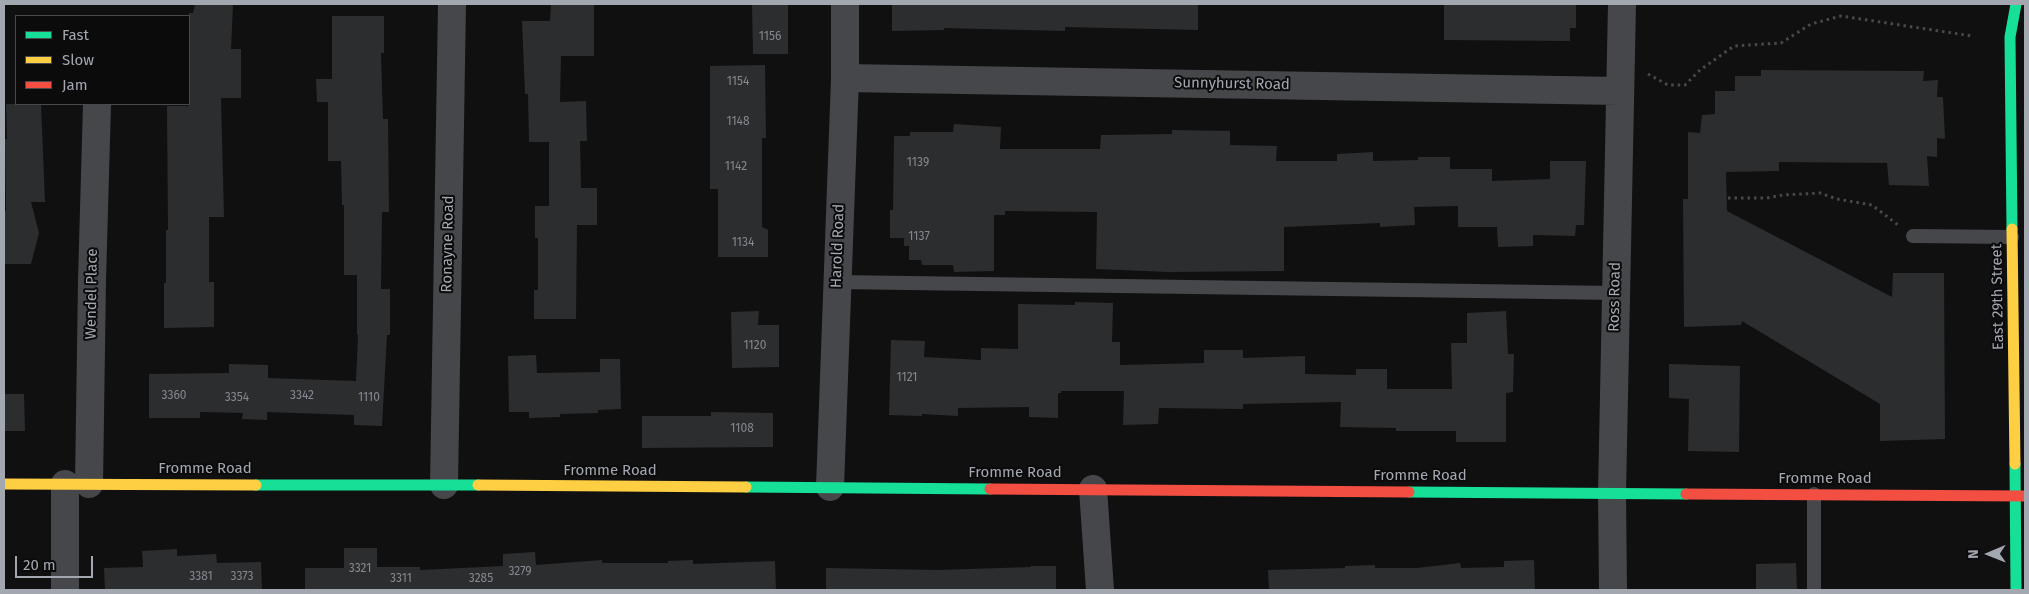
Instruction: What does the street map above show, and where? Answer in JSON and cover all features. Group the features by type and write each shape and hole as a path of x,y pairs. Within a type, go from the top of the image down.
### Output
{"street":[{"name":"Ronayne Road","path":"444,484 452,4"},
{"name":"Harold Road","path":"830,487 845,78 845,4"},
{"name":"Ross Road","path":"1613,590 1612,493 1622,4"},
{"name":"East 29th Street","path":"2016,4 2010,37 2012,237 2021,496 2016,590"},
{"name":"Sunnyhurst Road","path":"845,78 1619,91"},
{"name":"Wendel Place","path":"65,590 77,484 92,280 97,105"},
{"name":"Fromme Road","path":"4,484 444,484 2021,496"},
{"path":"1093,489 1100,590"}],"lane":[{"path":"1913,236 2012,237"},
{"path":"837,282 1616,293"},
{"path":"1814,494 1814,590"}],"path":[{"path":"1642,71 1668,85 1685,85 1700,70 1734,46 1781,44 1811,24 1841,16 1972,36"},
{"path":"1728,198 1820,193 1837,199 1872,205 1913,236"}],"building":[{"path":"195,4 233,4 231,49 241,49 241,98 221,98 224,217 209,217 209,282 214,282 214,327 164,328 166,230 168,230 167,106 190,105 189,13 193,13"},
{"path":"551,4 594,4 594,56 561,56 560,102 586,101 587,141 580,141 581,188 597,188 597,225 577,225 576,319 534,319 534,290 538,290 538,238 535,238 535,206 549,206 549,142 529,142 528,94 525,94 522,21 550,21"},
{"path":"752,4 788,4 788,54 753,54"},
{"path":"892,4 1198,4 1198,30 1065,27 1065,31 944,28 944,30 892,31"},
{"path":"1444,4 1576,4 1576,28 1570,28 1570,41 1444,40"},
{"path":"332,16 384,16 384,53 381,53 383,119 388,119 389,212 382,212 381,289 390,289 390,335 387,335 382,426 354,425 354,415 267,412 267,420 242,419 243,413 200,412 200,418 149,418 149,374 229,373 229,364 268,365 268,378 356,381 358,335 357,275 344,275 344,205 342,205 341,161 328,161 328,102 317,102 316,79 332,79"},
{"path":"765,65 766,138 762,138 762,227 768,230 768,257 718,257 718,189 710,189 710,66"},
{"path":"1761,70 1924,71 1923,81 1938,80 1937,97 1943,97 1945,139 1937,138 1937,157 1927,156 1929,186 1889,185 1887,163 1779,162 1779,171 1726,172 1727,211 1892,297 1893,273 1944,273 1945,439 1880,441 1880,404 1742,321 1741,325 1684,327 1683,199 1688,199 1688,132 1700,133 1702,115 1715,114 1715,91 1735,91 1735,76 1761,76"},
{"path":"6,104 41,105 45,202 31,202 39,233 31,264 4,264 4,211 6,211 5,139 7,139"},
{"path":"954,124 1001,127 1000,149 1100,149 1101,135 1172,134 1172,130 1230,131 1230,145 1277,146 1276,161 1337,161 1337,154 1373,152 1373,161 1418,160 1418,157 1450,157 1450,169 1492,169 1492,181 1550,179 1550,161 1586,161 1584,225 1576,225 1575,236 1533,235 1533,246 1498,247 1497,227 1458,227 1458,206 1414,207 1415,225 1380,227 1380,223 1284,227 1284,271 1168,272 1096,269 1097,212 1005,211 1005,215 994,215 994,271 954,272 953,265 922,265 921,260 909,260 909,246 904,246 904,238 890,238 890,210 893,210 894,136 910,136 910,132 953,132"},
{"path":"1075,302 1113,303 1112,342 1120,342 1120,365 1204,363 1204,350 1243,350 1243,358 1305,356 1305,374 1356,375 1356,369 1387,369 1387,389 1452,389 1451,343 1467,343 1467,313 1506,311 1508,354 1514,354 1513,392 1506,393 1506,442 1456,442 1456,431 1396,431 1396,428 1340,427 1341,402 1243,404 1243,409 1159,408 1158,424 1123,425 1124,391 1061,391 1061,393 1058,393 1058,418 1029,417 1029,407 958,408 958,416 889,415 891,340 925,341 924,357 981,360 981,348 1018,349 1018,304 1075,305"},
{"path":"759,311 758,325 779,325 779,367 732,368 731,312"},
{"path":"536,355 537,373 600,372 600,359 620,359 621,409 598,410 598,413 560,414 560,417 529,418 529,412 509,412 508,356"},
{"path":"1669,364 1740,366 1739,452 1688,451 1689,399 1669,398"},
{"path":"4,394 24,394 25,431 4,431"},
{"path":"711,412 773,413 773,447 642,448 642,416 711,416"},
{"path":"344,548 377,548 377,567 420,567 420,570 503,566 503,554 535,552 536,565 602,560 602,563 668,563 668,561 693,560 693,564 775,561 776,590 305,590 305,568 344,568"},
{"path":"177,549 177,556 216,554 217,563 261,562 262,590 105,590 104,568 143,567 142,551"},
{"path":"1534,560 1535,590 1269,590 1268,570 1345,568 1345,566 1375,565 1375,568 1417,568 1460,563 1461,568 1504,567 1504,561"},
{"path":"1796,563 1797,590 1756,590 1756,564"},
{"path":"1056,566 1056,590 826,590 826,568 938,570"}],"traffic: fast":[{"path":"2012,229 2010,37 2016,4"},
{"path":"2015,464 2016,590"},
{"path":"256,485 478,485"},
{"path":"746,487 990,489"},
{"path":"1409,492 1686,494"}],"traffic: slow":[{"path":"2012,229 2015,464"},
{"path":"4,484 256,485"},
{"path":"478,485 746,487"}],"traffic: jam":[{"path":"990,489 1409,492"},
{"path":"1686,494 2025,496"}]}
